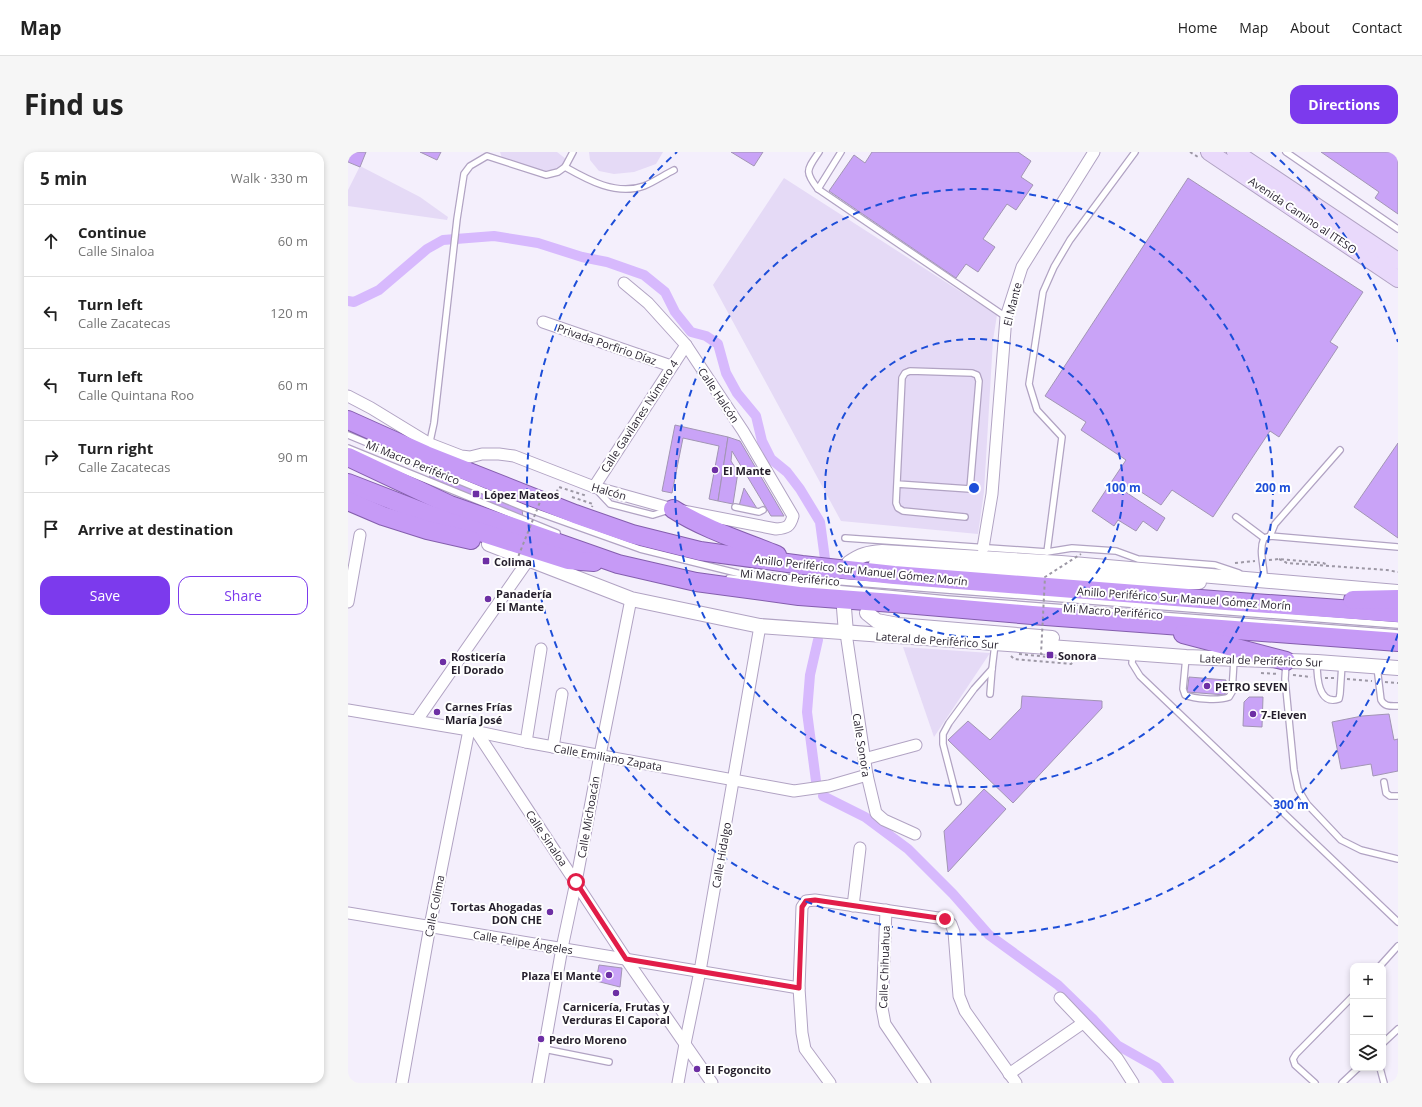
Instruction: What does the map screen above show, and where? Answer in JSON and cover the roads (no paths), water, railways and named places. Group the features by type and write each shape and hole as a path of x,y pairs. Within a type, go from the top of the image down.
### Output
{"highway":[{"name":"Anillo Periférico Sur Manuel Gómez Morín","path":"348,420 382,435 428,449 575,514 632,534 700,551 802,565 894,575 1398,613"},
{"path":"348,457 448,513 489,544"},
{"path":"348,467 448,513"},
{"path":"348,483 618,564 696,582 799,596 1398,642"},
{"path":"348,493 390,510 489,544"},
{"path":"348,501 383,516 427,530 489,544"},
{"path":"673,508 684,516 704,526 802,565"},
{"path":"1226,601 1398,599"},
{"path":"1138,622 1286,661"}],"main road":[{"name":"Avenida Camino al ITESO","path":"1209,152 1398,278"},
{"name":"Avenida Camino al ITESO","path":"1235,152 1398,261"}],"street":[{"name":"El Mante","path":"983,548 992,494 1006,317 1022,266 1094,152"},
{"name":"Calle Halcón","path":"624,283 648,303 686,345 743,431 789,508 793,516 791,523"},
{"name":"Privada Porfirio Díaz","path":"544,322 671,366"},
{"name":"Calle Gavilanes Número 4","path":"594,487 686,345"},
{"name":"Halcón","path":"348,396 428,449 470,457 482,454 514,456 594,487 673,508 776,528 785,528 791,523"},
{"path":"348,602 360,535"},
{"name":"Lateral de Periférico Sur","path":"489,544 631,599 760,626 1186,657 1317,662 1398,668"},
{"path":"849,563 857,557 867,553 882,552 1061,563 1398,592"},
{"path":"416,720 529,559"},
{"path":"876,564 903,562 1170,583 1265,580"},
{"name":"Calle Michoacán","path":"538,1083 562,948 631,599"},
{"path":"844,608 846,633"},
{"path":"867,613 877,621 898,625 1052,638 1127,652"},
{"name":"Calle Hidalgo","path":"678,1083 700,971 760,626"},
{"name":"Calle Sonora","path":"846,633 864,759 876,813 884,820 915,834"},
{"path":"526,742 541,649"},
{"path":"553,747 562,694"},
{"name":"Calle Emiliano Zapata","path":"348,710 416,720 526,742 794,791 830,786 867,775"},
{"name":"Calle Sinaloa","path":"472,731 576,882 626,959 712,1083"},
{"name":"Calle Colima","path":"402,1083 430,926 472,731"},
{"path":"864,759 916,745"},
{"path":"853,906 860,848"},
{"path":"830,1083 805,1049 802,1033 799,988 802,907 806,901 815,900 945,919 952,924 954,932 959,996 965,1011 1013,1078 1083,1023"},
{"name":"Calle Chihuahua","path":"886,910 882,1008 885,1024 925,1083"},
{"name":"Calle Felipe Ángeles","path":"348,913 799,988"},
{"path":"1060,998 1118,1058 1133,1083"}],"lane":[{"path":"428,449 434,423 454,243 464,174 470,166 487,156 546,175 558,172 565,167 573,152"},
{"path":"819,152 808,172 810,179 818,189 1006,317"},
{"path":"818,189 841,152"},
{"path":"1047,552 1062,437 1037,410 1029,384 1042,292 1054,267 1070,240 1135,152"},
{"path":"1286,152 1398,229"},
{"path":"565,167 593,182 620,189 643,186 674,170"},
{"path":"897,484 970,488 979,381 977,375 972,373 910,371 905,373 902,378 896,503 898,508 903,511 965,516"},
{"name":"Mi Macro Periférico","path":"348,435 525,508 640,549 741,574 1398,626"},
{"name":"Mi Macro Periférico","path":"348,448 563,536"},
{"path":"845,538 1047,552 1072,548 1116,551 1138,559 1215,566 1265,580 1262,560 1262,544 1275,524 1340,450"},
{"path":"735,507 759,512 763,510"},
{"path":"1236,517 1267,537 1398,547"},
{"name":"Mi Macro Periférico","path":"725,577 948,598 1398,633"},
{"path":"990,694 996,644"},
{"path":"1127,652 1140,676 1398,922"},
{"path":"1186,657 1183,689 1185,695 1190,697 1224,699 1229,697 1232,692 1234,659"},
{"path":"1286,661 1285,679 1294,770 1298,789 1307,804 1341,840 1360,850 1398,859"},
{"path":"1317,662 1317,677 1322,693 1327,698 1334,700 1339,699 1342,664"},
{"path":"1377,667 1381,700 1383,704 1388,706 1397,706 1398,714"},
{"path":"958,802 943,744 943,734 949,723 974,689 992,669"},
{"path":"1384,782 1386,793 1390,796 1398,796"},
{"path":"1383,963 1398,946"},
{"path":"1315,1083 1293,1059 1296,1054 1350,999"},
{"path":"1386,1040 1398,1029"},
{"path":"544,1049 609,1062"},
{"path":"1342,1083 1355,1071"},
{"path":"1381,1071 1384,1083"}],"waterway":[{"path":"348,301 354,302 379,290 427,249 443,240 494,236 538,243 582,257 607,262 644,275 665,292 675,312 691,332 706,336 718,344 726,373 737,393 756,416 762,441 771,459 787,472 800,489 820,522 825,559"},
{"path":"816,781 807,712 810,675 818,640"},
{"path":"823,796 865,817 908,849 953,894 989,935 1058,985 1117,1045 1156,1067 1169,1083"}],"place":[{"name":"El Mante","path":"715,470"},
{"name":"López Mateos","path":"476,494"},
{"name":"Colima","path":"486,561"},
{"name":"Panadería El Mante","path":"488,599"},
{"name":"Sonora","path":"1050,655"},
{"name":"Rosticería El Dorado","path":"443,662"},
{"name":"PETRO SEVEN","path":"1207,686"},
{"name":"Carnes Frías María José","path":"437,712"},
{"name":"7-Eleven","path":"1253,714"},
{"name":"Tortas Ahogadas DON CHE","path":"550,912"},
{"name":"Plaza El Mante","path":"609,975"},
{"name":"Carnicería, Frutas y Verduras El Caporal","path":"616,993"},
{"name":"Pedro Moreno","path":"541,1039"},
{"name":"El Fogoncito","path":"697,1069"}]}
